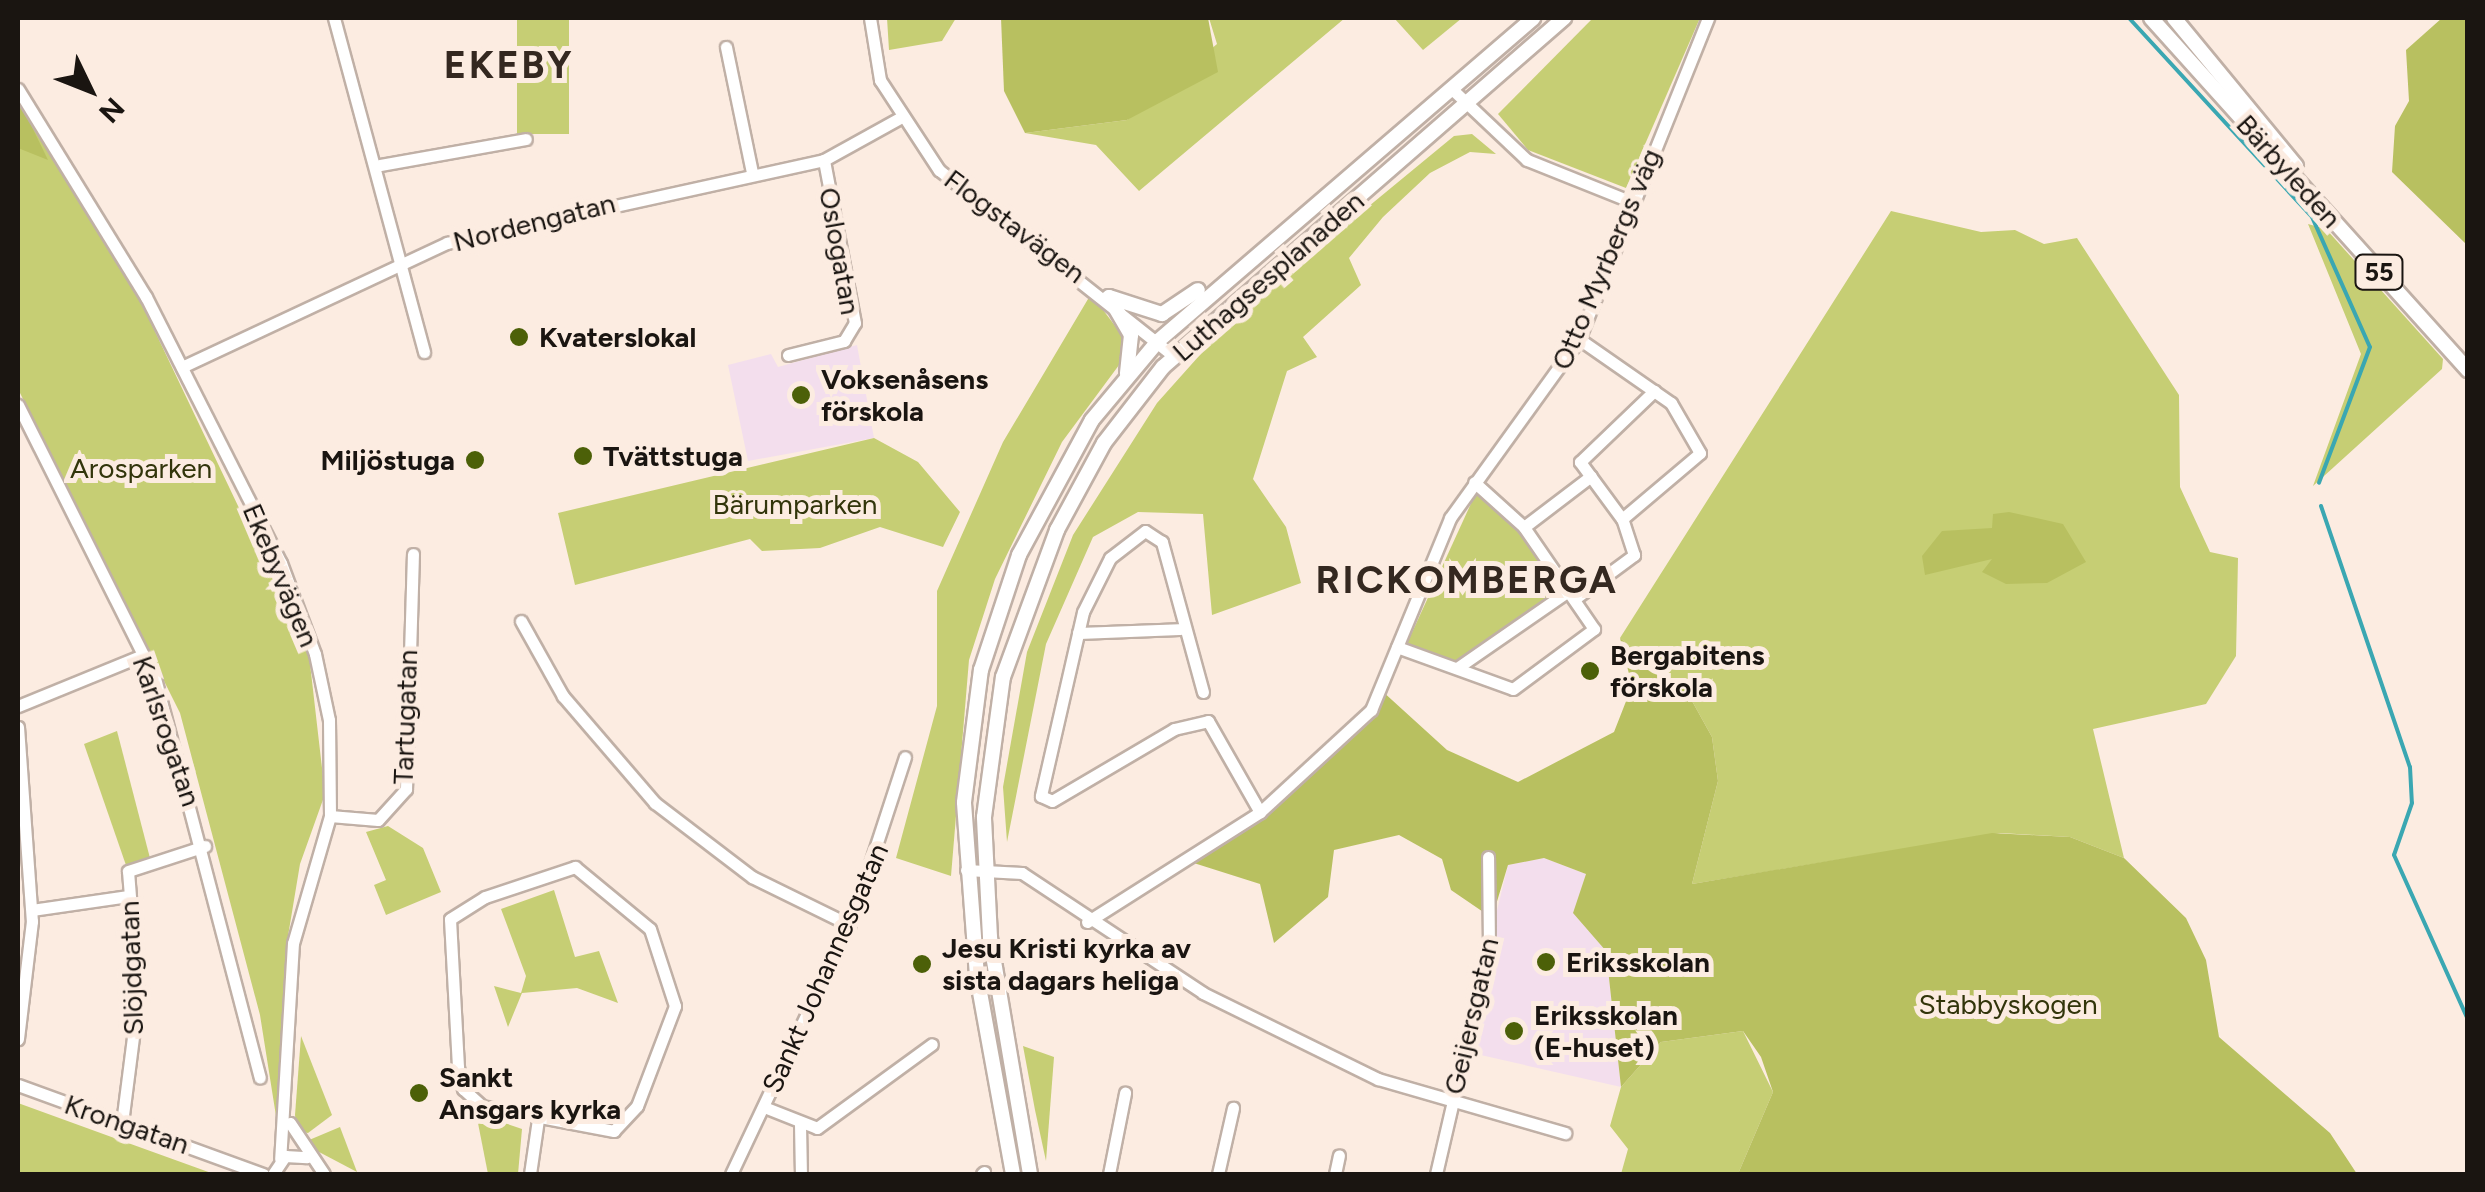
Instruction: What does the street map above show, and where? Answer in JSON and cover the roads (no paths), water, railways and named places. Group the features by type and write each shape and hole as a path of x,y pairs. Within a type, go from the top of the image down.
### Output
{"main road":[{"name":"Luthagsesplanaden","path":"1013,1174 966,870 970,736 1000,611 1054,484 1125,380 1158,341 1284,228 1454,91 1533,18"},
{"name":"Luthagsesplanaden","path":"1030,1174 986,870 992,734 1034,584 1104,443 1174,356 1470,108 1564,18"},
{"name":"Bärbyleden","path":"2151,18 2468,370"},
{"name":"Bärbyleden","path":"2174,18 2468,356"},
{"path":"1109,297 1162,314 1284,228"},
{"path":"1109,297 1133,344 1125,380"}],"street":[{"path":"334,18 380,165 396,264 424,352"},
{"name":"Flogstavägen","path":"870,18 880,80 898,119 959,187 1109,297 1174,356"},
{"name":"Otto Myrbergs väg","path":"1088,922 1260,812 1350,738 1398,647 1474,482 1579,338 1708,18"},
{"path":"726,47 752,172"},
{"name":"Ekebyvägen","path":"18,88 182,367 304,616 329,720 330,816 303,891 293,943 287,1114 280,1160 273,1174"},
{"path":"1454,91 1526,160 1632,202"},
{"name":"Nordengatan","path":"182,367 396,264 500,226 824,160 898,119"},
{"path":"380,165 526,138"},
{"name":"Oslogatan","path":"788,356 844,341 855,323 824,160"},
{"path":"1579,338 1682,415 1700,453 1622,519"},
{"path":"1457,668 1634,555 1622,519 1580,462 1586,452 1623,430 1654,391"},
{"name":"Karlsrogatan","path":"18,405 143,654 205,846 260,1077"},
{"path":"1524,527 1591,476"},
{"path":"1398,647 1513,689 1587,640 1593,621 1574,592 1524,527 1474,482"},
{"path":"1203,692 1152,531 1110,558 1078,633 1040,796 1052,801 1174,729 1208,720 1260,812"},
{"name":"Tartugatan","path":"330,816 378,820 406,788 413,554"},
{"path":"521,622 562,696 656,804 752,877 850,925"},
{"path":"1078,633 1180,629"},
{"path":"18,706 143,654"},
{"path":"18,728 32,916 18,1040"},
{"name":"Sankt Johannesgatan","path":"731,1174 850,925 905,757"},
{"name":"Slöjdgatan","path":"122,1124 138,998 128,871 205,846"},
{"name":"Geijersgatan","path":"1436,1174 1492,918 1488,857"},
{"path":"575,868 650,929 676,1014 621,1129 538,1120 484,1106 463,1089 448,926 473,902 575,868"},
{"path":"966,870 1022,873 1088,922 1203,993 1378,1079 1566,1132"},
{"path":"18,922 128,896"},
{"path":"764,1108 800,1124 837,1120 932,1044"},
{"name":"Krongatan","path":"18,1085 263,1174"},
{"path":"1109,1174 1125,1093"},
{"path":"1218,1174 1232,1108"},
{"name":"Ekebyvägen","path":"287,1114 312,1166"},
{"path":"530,1174 538,1120"},
{"path":"800,1124 801,1174"},
{"path":"1335,1174 1339,1156"},
{"name":"Krongatan","path":"236,1162 280,1160 312,1166"},
{"path":"312,1166 324,1174"}],"waterway":[{"path":"2129,18 2312,217 2370,347 2319,483"},
{"path":"2321,506 2410,767 2412,803 2394,855 2468,1020"}],"place":[{"name":"Kvaterslokal","path":"519,337"},
{"name":"Voksenåsens förskola","path":"801,395"},
{"name":"Tvättstuga","path":"583,456"},
{"name":"Miljöstuga","path":"475,460"},
{"name":"Bergabitens förskola","path":"1590,671"},
{"name":"Eriksskolan","path":"1546,962"},
{"name":"Jesu Kristi kyrka av sista dagars heliga","path":"922,964"},
{"name":"Eriksskolan (E-huset)","path":"1514,1031"},
{"name":"Sankt Ansgars kyrka","path":"419,1093"}],"district":[{"name":"EKEBY","path":"509,66"},
{"name":"RICKOMBERGA","path":"1467,581"}],"park label":[{"name":"Arosparken","path":"141,468"},
{"name":"Bärumparken","path":"795,504"},
{"name":"Stabbyskogen","path":"2008,1004"}]}
